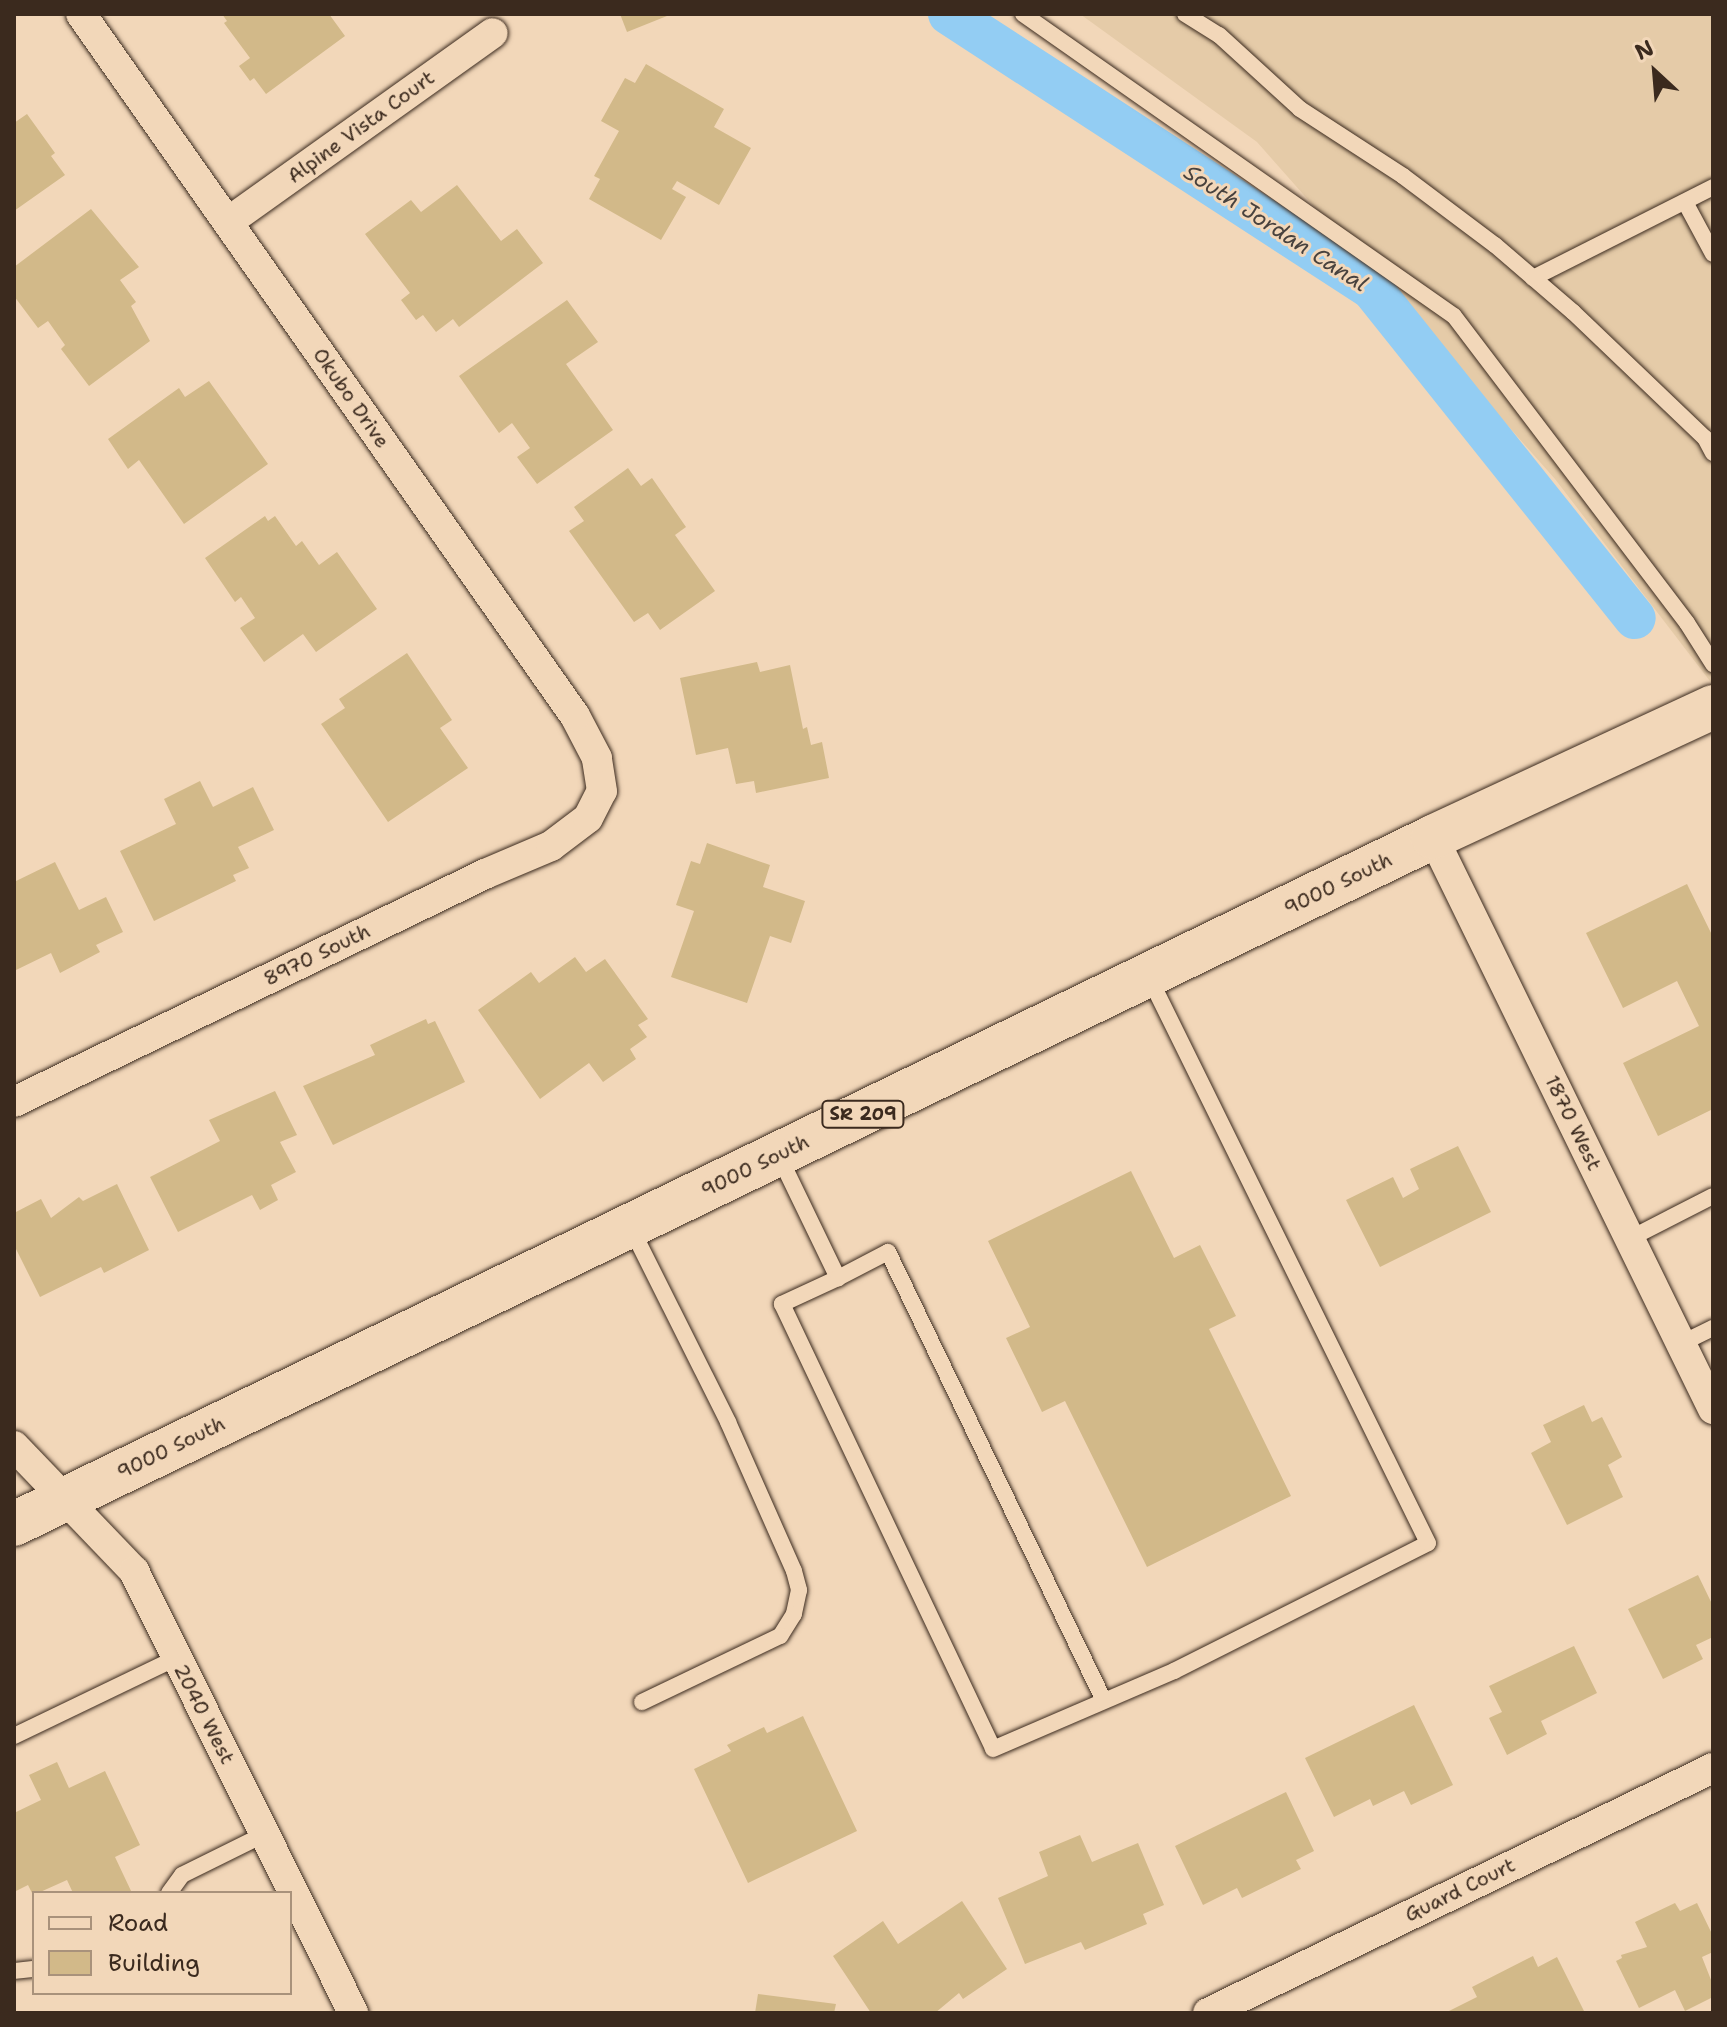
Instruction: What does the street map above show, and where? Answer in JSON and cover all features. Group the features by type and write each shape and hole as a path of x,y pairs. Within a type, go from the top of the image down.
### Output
{"main road":[{"name":"9000 South","path":"14,1524 1433,837 1713,707"}],"street":[{"name":"Okubo Drive","path":"81,14 575,716 597,758 602,791"},
{"name":"Alpine Vista Court","path":"228,222 493,33"},
{"name":"8970 South","path":"14,1102 485,874 551,846 588,818 602,791"},
{"name":"1870 West","path":"1433,837 1713,1409"},
{"name":"2040 West","path":"14,1446 134,1571 353,2013"},
{"name":"Guard Court","path":"1208,2013 1713,1768"}],"lane":[{"path":"1023,14 1454,316 1687,623 1713,664"},
{"path":"1185,14 1219,35 1300,109 1403,176 1533,278 1705,438 1713,453"},
{"path":"1533,278 1713,187"},
{"path":"1685,202 1713,254"},
{"path":"1104,1701 888,1252 782,1304 993,1749 1174,1671 1428,1543 1148,976"},
{"path":"778,1154 838,1278"},
{"path":"1629,1239 1713,1196"},
{"path":"630,1227 728,1422 794,1571 799,1590 794,1614 780,1636 642,1702"},
{"path":"1680,1344 1713,1328"},
{"path":"14,1736 176,1658"},
{"path":"170,1891 182,1875 265,1834"}],"shaded area":[{"path":"1080,14 1713,14 1713,685 1555,479 1257,142"}],"building":[{"path":"222,14 329,14 345,36 266,94 254,78 250,81 239,66 250,58 224,23 227,21"},
{"path":"620,14 672,14 627,32"},
{"path":"646,64 724,109 714,127 751,148 719,205 677,181 672,189 686,197 661,240 589,199 600,179 594,176 619,131 601,121 625,78 635,83"},
{"path":"27,114 55,153 51,156 65,175 14,211 14,123"},
{"path":"457,185 501,241 517,229 543,263 459,327 453,319 436,332 423,315 416,320 401,300 410,293 365,234 411,200 421,212"},
{"path":"91,209 139,267 120,280 136,302 131,306 150,341 89,386 61,349 65,345 48,321 38,328 14,296 14,267"},
{"path":"567,300 598,342 566,364 613,430 537,484 517,457 530,448 512,423 499,433 459,376"},
{"path":"209,381 268,464 184,524 139,460 128,469 108,439 179,388 185,397"},
{"path":"628,468 641,486 652,478 686,527 675,535 715,591 660,630 648,613 634,622 569,531 584,521 574,507"},
{"path":"265,516 268,521 275,516 296,546 302,541 319,565 337,552 377,609 316,652 303,634 264,662 240,628 255,618 241,597 235,602 205,558"},
{"path":"407,653 452,720 440,728 468,768 388,822 321,724 345,708 339,699"},
{"path":"757,662 760,672 790,665 803,729 807,727 811,745 822,742 829,778 756,793 754,781 736,784 728,748 696,755 680,678"},
{"path":"200,781 213,807 253,787 274,830 238,847 249,868 233,875 236,881 154,921 120,851 176,824 164,799"},
{"path":"707,843 770,865 763,887 805,901 791,943 770,936 747,1003 671,977 694,911 676,905 691,861 700,864"},
{"path":"55,862 79,910 106,897 123,932 96,945 100,952 60,973 51,953 14,971 14,882"},
{"path":"1687,884 1713,937 1713,1109 1658,1136 1623,1063 1699,1026 1677,981 1623,1008 1586,933"},
{"path":"575,957 586,972 605,959 648,1019 638,1025 647,1037 630,1049 636,1059 603,1082 589,1063 540,1099 478,1010 531,972 539,983"},
{"path":"426,1019 428,1024 435,1021 465,1082 333,1145 303,1086 375,1055 370,1045"},
{"path":"275,1091 297,1135 280,1142 296,1172 271,1185 278,1200 260,1210 252,1195 178,1232 150,1177 220,1141 209,1120"},
{"path":"1458,1146 1491,1212 1380,1267 1346,1200 1393,1177 1403,1198 1419,1189 1410,1169"},
{"path":"1131,1171 1174,1258 1200,1245 1236,1316 1209,1329 1291,1496 1147,1567 1065,1401 1042,1412 1006,1338 1030,1327 988,1241"},
{"path":"117,1184 149,1250 104,1273 101,1267 40,1297 14,1245 14,1213 41,1199 51,1218 79,1197 83,1201"},
{"path":"1584,1405 1592,1422 1602,1417 1622,1457 1608,1465 1623,1497 1567,1525 1531,1453 1551,1442 1543,1425"},
{"path":"1698,1575 1713,1606 1713,1637 1696,1645 1703,1659 1663,1679 1628,1609"},
{"path":"1574,1646 1597,1693 1541,1721 1547,1734 1507,1755 1489,1718 1502,1712 1489,1686"},
{"path":"1414,1705 1453,1785 1411,1805 1404,1791 1373,1806 1370,1799 1334,1817 1305,1758"},
{"path":"803,1716 857,1831 748,1883 694,1769 731,1751 727,1745 764,1727 767,1733"},
{"path":"57,1762 69,1788 105,1771 140,1845 115,1857 131,1891 72,1891 67,1880 42,1891 32,1893 28,1885 14,1892 14,1813 41,1800 29,1775"},
{"path":"1286,1792 1314,1851 1296,1860 1301,1869 1242,1898 1237,1888 1203,1905 1175,1846"},
{"path":"1080,1835 1092,1862 1138,1843 1164,1905 1143,1914 1147,1924 1085,1950 1081,1942 1025,1964 998,1898 1048,1876 1039,1852"},
{"path":"962,1901 1007,1969 963,1999 959,1993 935,2013 871,2013 833,1956 883,1921 898,1944"},
{"path":"1675,1903 1680,1911 1697,1903 1713,1936 1713,1952 1702,1957 1713,1985 1713,1997 1685,2011 1675,1990 1639,2008 1616,1961 1622,1958 1621,1955 1647,1947 1635,1922"},
{"path":"1533,1956 1538,1967 1557,1957 1585,2013 1445,2013 1477,1997 1472,1987"},
{"path":"758,1994 836,2004 834,2013 755,2013"}],"waterway":[{"name":"South Jordan Canal","path":"949,14 1372,289 1635,618"}]}
